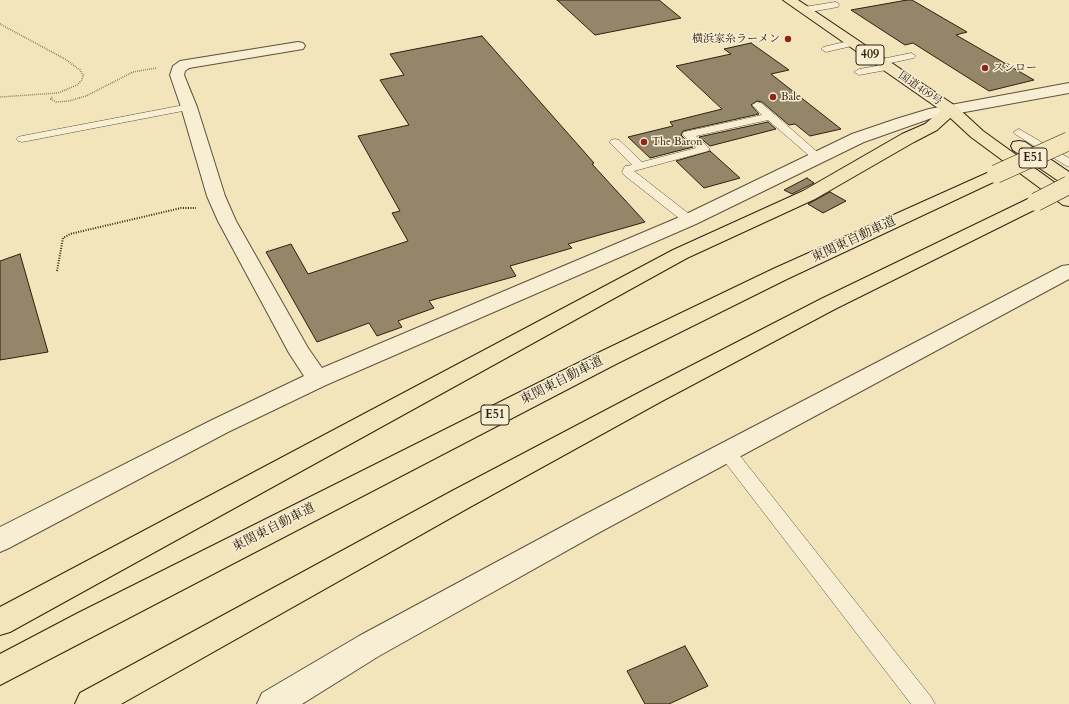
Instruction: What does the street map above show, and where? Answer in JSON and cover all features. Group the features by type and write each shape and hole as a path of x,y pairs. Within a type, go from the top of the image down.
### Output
{"highway":[{"name":"国道409号","path":"789,0 951,110 977,134 1069,201"},
{"name":"国道409号","path":"951,110 972,116 1069,180"},
{"path":"0,622 680,254 809,195 908,138 931,127 951,110"},
{"name":"東関東自動車道","path":"0,670 601,362 780,274 1069,141"},
{"path":"91,704 467,495 647,399 835,301 1069,185"}],"street":[{"path":"298,46 185,64 178,69 177,75 189,107 216,196 228,224 300,353 318,379"},
{"path":"0,540 220,426 318,379 689,220 858,138 902,122 951,110 1069,88"},
{"path":"273,704 369,646 591,524 1069,271"}],"lane":[{"path":"804,10 835,5"},
{"path":"826,49 853,43"},
{"path":"859,72 911,56"},
{"path":"757,104 818,157"},
{"path":"22,139 189,107"},
{"path":"689,220 628,172 628,169 704,149 688,134 770,116"},
{"path":"1020,132 1069,163"},
{"path":"615,142 640,165"},
{"path":"727,452 924,704"}],"path":[{"path":"0,24 65,59 80,70 83,75 82,80 77,85 58,93 0,97"},
{"path":"52,97 51,99 56,102 69,101 86,96 133,72 162,68"},
{"path":"57,271 63,238 70,234 181,208 191,207 198,208 212,225 217,226 228,224"}],"building":[{"path":"557,0 659,0 681,18 595,35"},
{"path":"912,0 967,32 956,35 1034,80 989,91 913,43 905,45 851,10"},
{"path":"482,36 594,163 592,164 645,222 568,244 572,248 510,266 516,276 429,301 434,308 398,321 402,327 377,336 369,323 317,342 266,252 291,244 308,274 408,241 392,213 400,211 358,136 409,125 380,80 404,75 390,54"},
{"path":"751,43 789,70 771,74 841,129 810,136 795,124 789,125 762,102 757,101 751,105 759,114 683,131 681,135 693,147 650,158 628,137 673,126 670,122 722,109 676,66 731,54 724,49"},
{"path":"768,122 776,129 710,146 699,137"},
{"path":"710,151 740,178 704,188 676,161"},
{"path":"807,178 814,183 792,194 784,190"},
{"path":"830,192 846,201 823,213 808,204"},
{"path":"20,254 48,352 0,360 0,261"},
{"path":"685,646 708,686 669,704 645,704 627,671"}],"place":[{"name":"横浜家糸ラーメン","path":"788,39"},
{"name":"スシロー","path":"985,68"},
{"name":"Bale","path":"773,97"},
{"name":"The Baron","path":"644,142"}]}
